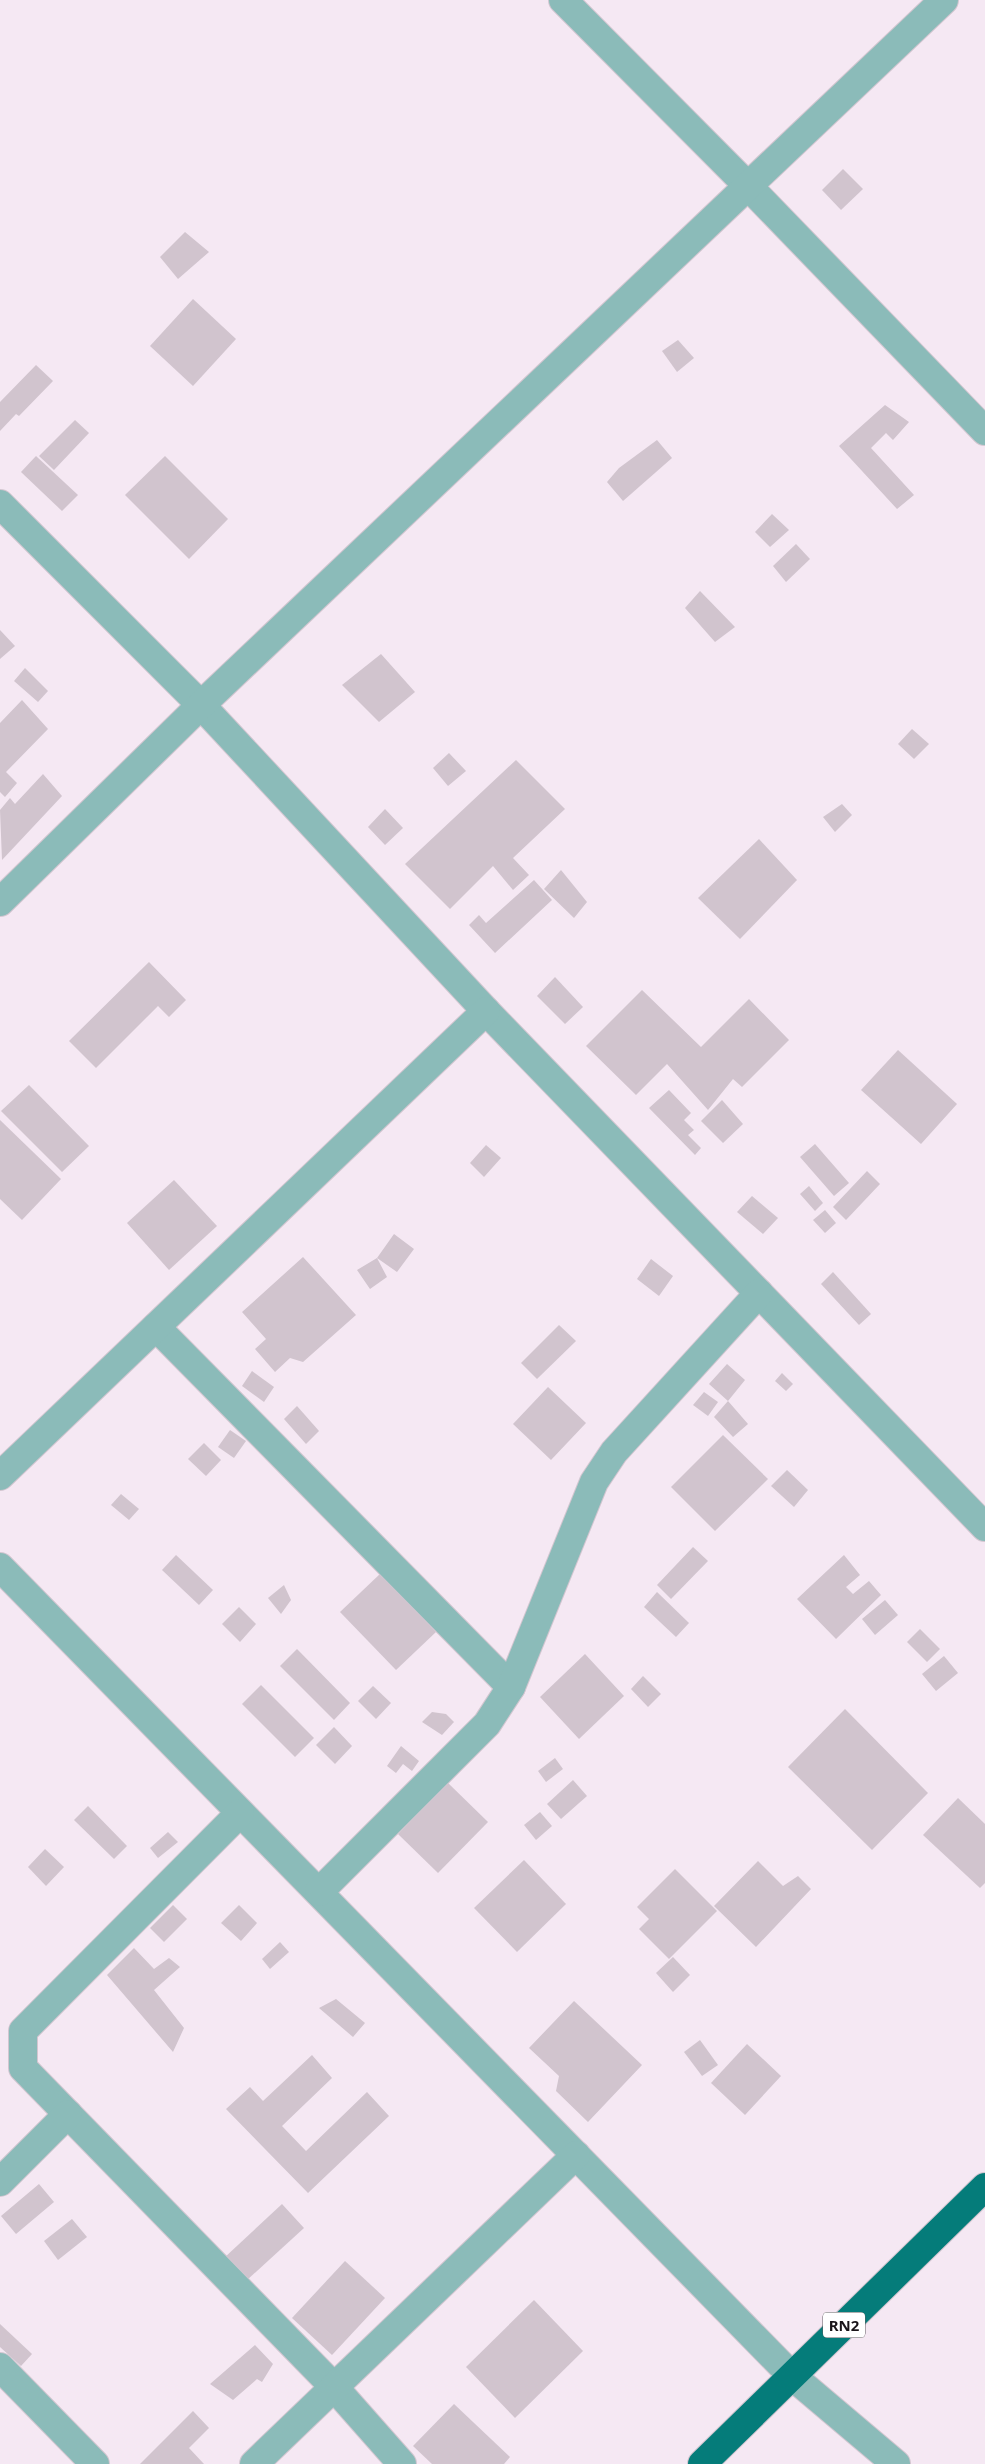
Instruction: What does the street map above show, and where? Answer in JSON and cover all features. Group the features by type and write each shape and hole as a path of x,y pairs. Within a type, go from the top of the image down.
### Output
{"highway":[{"name":"RN2","path":"702,2464 985,2187"}],"street":[{"path":"563,0 748,186 985,431"},
{"path":"0,902 201,705 944,0"},
{"path":"0,504 201,705 486,1011 985,1527"},
{"path":"0,1476 486,1011"},
{"path":"319,1892 487,1724 511,1688 594,1482 614,1452 759,1293"},
{"path":"156,1327 511,1688"},
{"path":"0,1567 792,2376 896,2464"},
{"path":"240,1813 23,2031 23,2068 334,2387 402,2464"},
{"path":"0,2182 68,2114"},
{"path":"254,2464 576,2155"},
{"path":"0,2367 95,2464"}],"building":[{"path":"843,169 863,189 841,210 822,190"},
{"path":"185,232 209,252 178,279 160,257"},
{"path":"193,299 236,339 193,386 150,346"},
{"path":"678,340 694,358 677,372 662,351"},
{"path":"36,365 53,381 19,416 16,414 0,431 0,402"},
{"path":"885,405 909,422 893,440 886,433 871,448 914,495 897,509 839,446"},
{"path":"75,420 89,433 54,470 39,456"},
{"path":"657,440 672,458 623,501 607,482 619,468"},
{"path":"36,456 78,495 62,511 21,472"},
{"path":"165,456 228,519 189,559 125,495"},
{"path":"772,514 789,530 770,547 755,532"},
{"path":"796,544 810,559 786,582 773,566"},
{"path":"700,591 735,627 715,642 685,608"},
{"path":"0,630 15,646 0,659"},
{"path":"381,654 415,692 379,722 342,685"},
{"path":"25,668 48,691 38,702 14,681"},
{"path":"22,700 48,729 6,772 17,783 5,797 0,792 0,723"},
{"path":"912,729 929,744 914,759 898,744"},
{"path":"449,753 466,771 448,786 433,768"},
{"path":"516,760 565,809 513,858 529,875 513,890 493,866 450,909 405,864"},
{"path":"43,774 62,796 2,860 0,810 10,798 15,804"},
{"path":"842,804 852,815 835,832 823,817"},
{"path":"385,809 403,828 385,845 368,827"},
{"path":"759,839 797,880 740,939 698,898"},
{"path":"561,870 587,902 574,918 544,889"},
{"path":"534,880 552,900 495,953 469,925 479,915 486,923"},
{"path":"149,962 186,1000 169,1017 158,1006 96,1068 69,1041"},
{"path":"555,977 583,1007 565,1024 537,996"},
{"path":"642,990 701,1047 749,999 789,1040 742,1087 733,1079 708,1110 667,1064 636,1095 586,1046"},
{"path":"898,1050 957,1104 921,1144 861,1090"},
{"path":"29,1085 89,1146 62,1172 1,1111"},
{"path":"669,1090 691,1113 684,1120 694,1130 688,1135 701,1148 695,1155 649,1108"},
{"path":"722,1100 743,1124 723,1143 701,1121"},
{"path":"0,1120 61,1179 22,1220 0,1199"},
{"path":"815,1144 849,1183 834,1196 800,1157"},
{"path":"486,1145 501,1158 484,1177 470,1163"},
{"path":"867,1171 880,1184 846,1220 833,1207"},
{"path":"174,1180 217,1226 169,1270 127,1223"},
{"path":"809,1186 823,1203 815,1211 800,1194"},
{"path":"752,1196 778,1218 763,1234 737,1212"},
{"path":"825,1210 836,1223 825,1233 813,1220"},
{"path":"394,1234 414,1249 397,1272 377,1258"},
{"path":"303,1257 356,1315 303,1362 290,1358 275,1372 255,1349 266,1339 242,1312"},
{"path":"377,1258 387,1277 370,1289 357,1270"},
{"path":"651,1259 673,1276 659,1296 637,1279"},
{"path":"833,1272 871,1314 859,1325 821,1284"},
{"path":"559,1325 576,1341 537,1379 521,1363"},
{"path":"727,1364 745,1380 728,1401 709,1384"},
{"path":"252,1371 274,1387 264,1402 242,1386"},
{"path":"782,1373 793,1384 786,1391 775,1381"},
{"path":"548,1387 586,1423 551,1460 513,1424"},
{"path":"704,1392 718,1402 708,1416 693,1405"},
{"path":"728,1401 748,1424 733,1437 714,1417"},
{"path":"297,1406 319,1431 306,1444 284,1419"},
{"path":"230,1430 246,1441 234,1458 218,1447"},
{"path":"723,1435 768,1479 715,1531 671,1487"},
{"path":"204,1443 221,1460 206,1476 188,1459"},
{"path":"787,1470 808,1490 794,1507 771,1486"},
{"path":"121,1494 139,1509 129,1520 111,1505"},
{"path":"693,1547 708,1561 671,1599 657,1585"},
{"path":"176,1555 213,1590 199,1605 162,1570"},
{"path":"844,1555 860,1575 846,1587 853,1594 869,1581 881,1595 836,1639 797,1599"},
{"path":"381,1573 436,1632 396,1670 340,1612"},
{"path":"284,1585 291,1600 281,1614 268,1598"},
{"path":"657,1592 689,1623 676,1637 644,1607"},
{"path":"885,1600 898,1615 875,1635 862,1619"},
{"path":"239,1607 256,1624 240,1642 222,1624"},
{"path":"920,1629 940,1649 927,1662 907,1642"},
{"path":"297,1649 350,1703 334,1720 280,1666"},
{"path":"585,1654 624,1696 579,1739 540,1697"},
{"path":"944,1656 958,1673 936,1691 922,1674"},
{"path":"643,1676 661,1694 648,1707 631,1689"},
{"path":"261,1685 314,1738 295,1757 242,1704"},
{"path":"373,1686 391,1703 376,1719 358,1701"},
{"path":"845,1709 928,1793 872,1850 788,1767"},
{"path":"432,1712 446,1714 454,1722 442,1735 422,1722"},
{"path":"334,1727 352,1746 335,1764 316,1745"},
{"path":"401,1746 419,1761 412,1771 403,1764 396,1773 387,1766"},
{"path":"555,1758 563,1769 546,1782 538,1771"},
{"path":"573,1780 587,1796 561,1819 547,1804"},
{"path":"447,1782 488,1822 438,1873 398,1834"},
{"path":"958,1798 985,1824 985,1883 980,1888 923,1835"},
{"path":"88,1806 127,1846 114,1859 74,1820"},
{"path":"540,1812 552,1826 536,1840 524,1825"},
{"path":"168,1832 178,1842 158,1858 150,1848"},
{"path":"45,1849 64,1867 46,1886 28,1867"},
{"path":"524,1860 566,1904 517,1952 474,1908"},
{"path":"758,1861 783,1886 798,1876 811,1889 756,1947 714,1906"},
{"path":"675,1869 717,1911 669,1959 639,1929 649,1919 637,1907"},
{"path":"173,1905 187,1919 164,1942 150,1928"},
{"path":"239,1905 257,1923 241,1941 221,1923"},
{"path":"280,1942 289,1952 270,1969 262,1959"},
{"path":"134,1948 154,1969 169,1958 180,1967 154,1990 184,2028 173,2052 107,1975"},
{"path":"673,1957 690,1975 673,1992 656,1973"},
{"path":"336,1999 365,2023 353,2037 319,2008"},
{"path":"574,2001 642,2065 588,2122 556,2091 559,2076 529,2048"},
{"path":"700,2040 718,2065 702,2076 684,2052"},
{"path":"747,2044 781,2076 745,2115 711,2083"},
{"path":"312,2055 332,2078 282,2126 306,2151 367,2092 389,2116 308,2193 226,2109 250,2087 263,2101"},
{"path":"39,2184 54,2202 16,2234 1,2216"},
{"path":"282,2204 304,2228 246,2281 224,2258"},
{"path":"72,2219 87,2237 58,2260 44,2241"},
{"path":"345,2261 385,2298 332,2355 292,2318"},
{"path":"534,2300 583,2351 515,2418 466,2367"},
{"path":"0,2324 32,2354 21,2366 0,2347"},
{"path":"255,2345 273,2364 262,2382 257,2379 233,2400 210,2384"},
{"path":"454,2404 510,2457 504,2464 432,2464 413,2446"},
{"path":"193,2411 209,2428 189,2448 204,2464 140,2464"}]}
